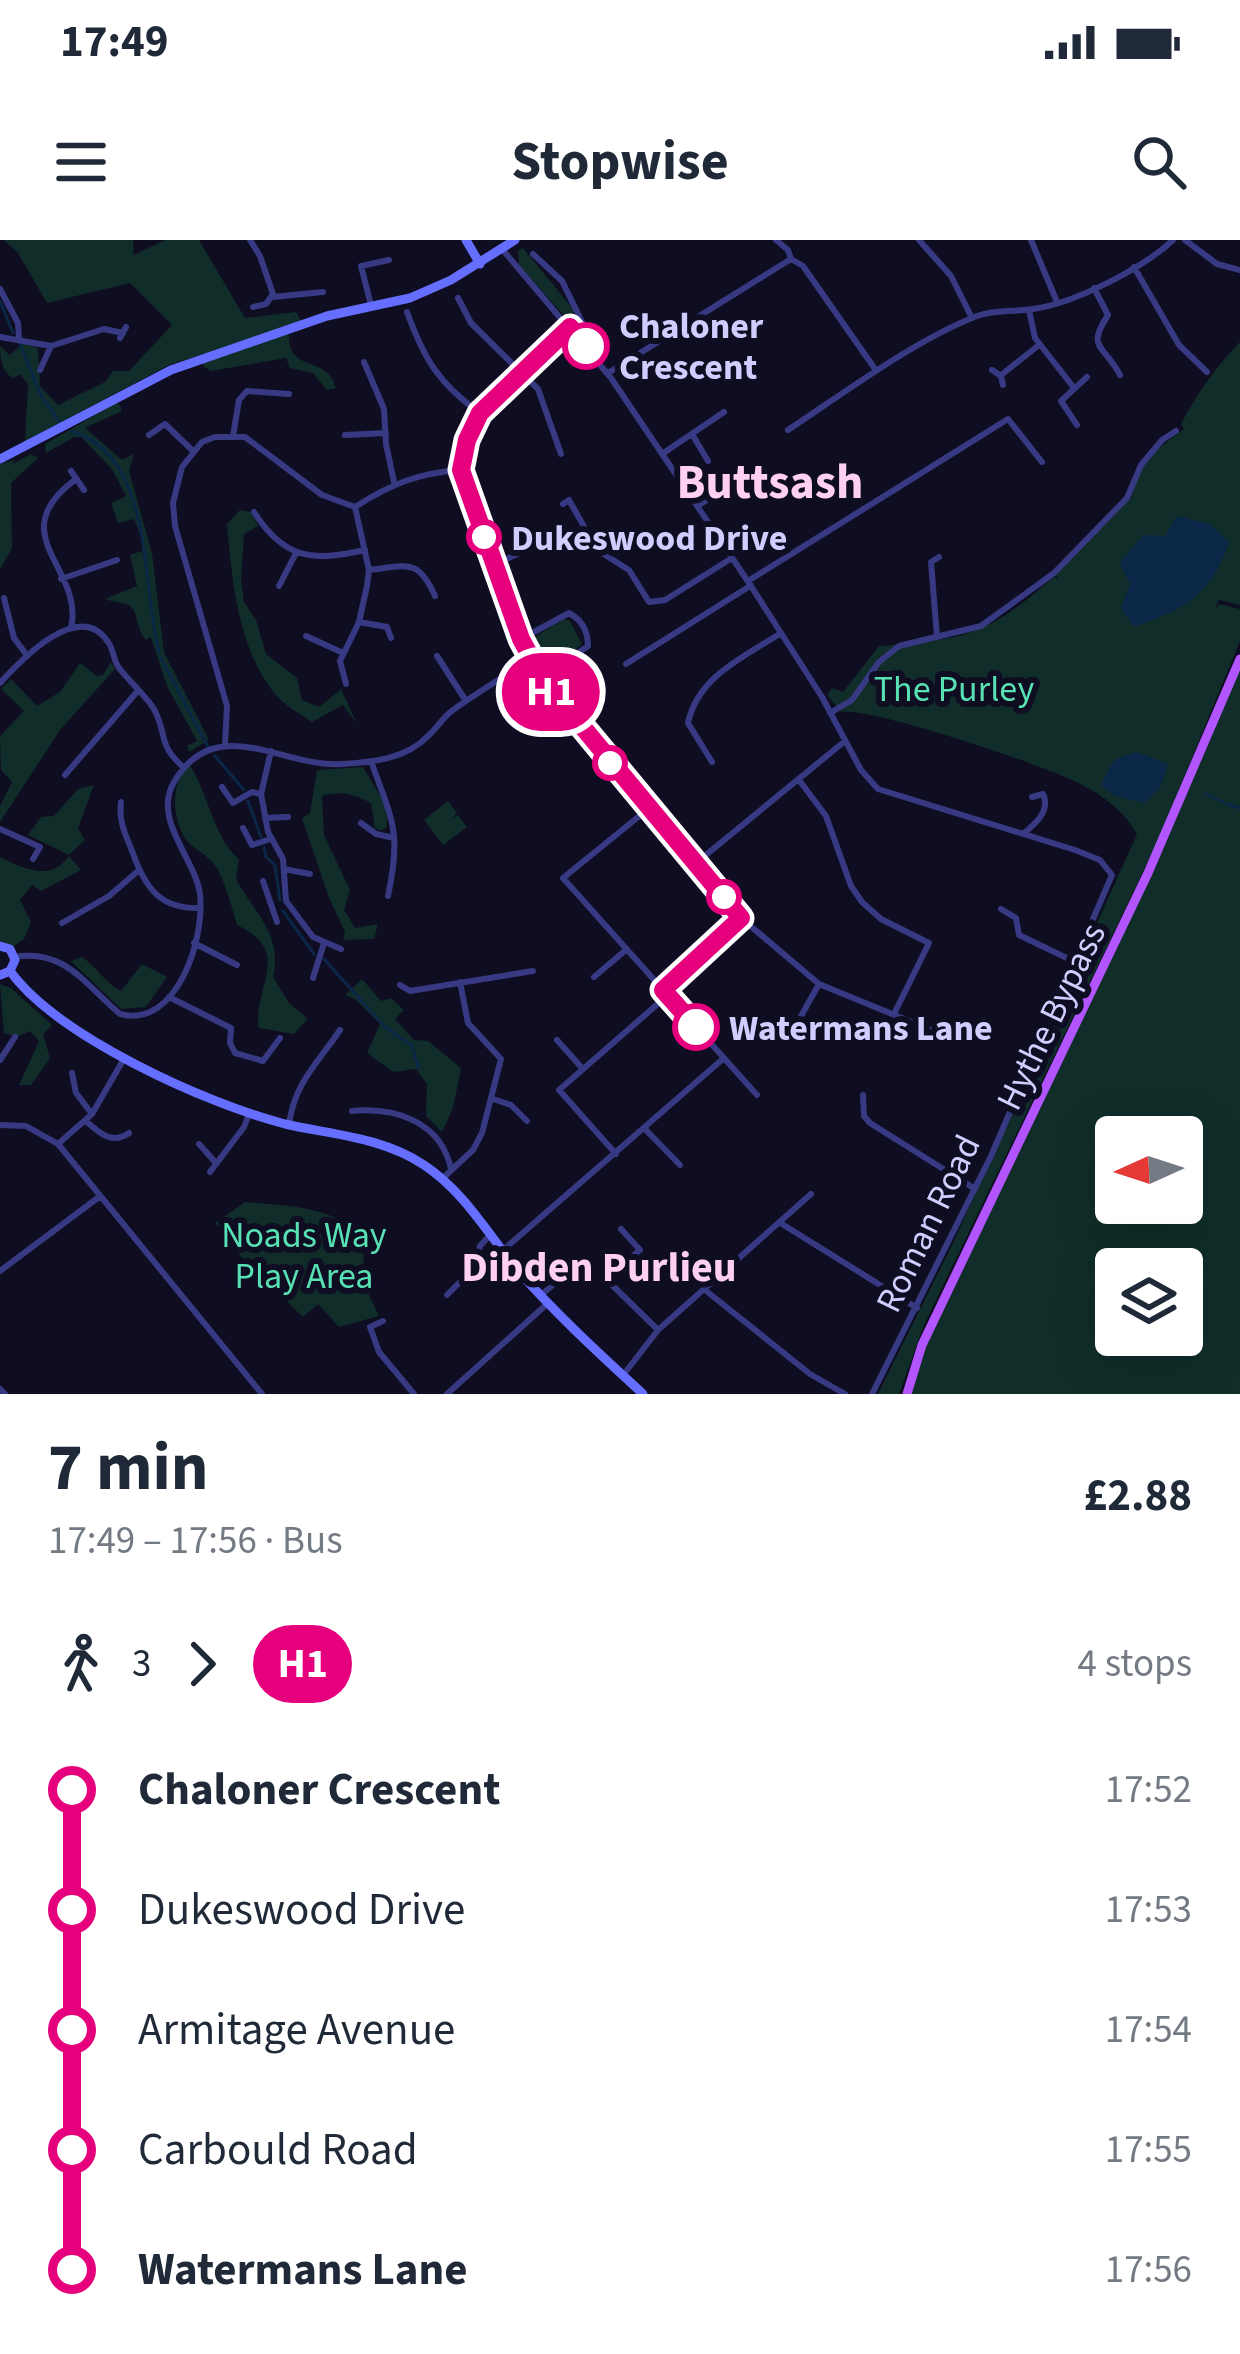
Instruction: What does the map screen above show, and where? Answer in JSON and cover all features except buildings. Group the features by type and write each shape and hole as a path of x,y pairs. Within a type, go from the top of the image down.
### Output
{"main road":[{"name":"Hythe Bypass","path":"908,1394 922,1345 1148,873 1240,659"}],"street":[{"path":"250,240 273,297"},
{"path":"466,240 480,264"},
{"path":"0,459 171,370 327,316 410,298 480,264 515,240"},
{"path":"776,240 803,266 875,369"},
{"path":"920,240 951,276 972,318"},
{"path":"1031,240 1057,302"},
{"path":"788,430 875,369 972,318 1029,310 1094,288 1173,240"},
{"path":"1185,240 1217,264 1239,270 1240,281"},
{"path":"502,249 608,374 750,583 861,770 878,789 1023,834 1035,825 1045,807 1043,794 1032,797"},
{"path":"533,254 562,281 600,347"},
{"path":"608,374 791,259"},
{"path":"371,307 361,266 389,260"},
{"path":"1134,267 1201,371"},
{"path":"1094,288 1108,312 1096,329 1096,339 1120,374"},
{"path":"0,290 18,323 19,339"},
{"path":"253,307 273,297 323,292"},
{"path":"458,298 472,323 538,389 561,454"},
{"path":"1029,310 1039,345 1074,388"},
{"path":"407,312 424,357 454,395 480,413"},
{"path":"570,327 480,413 467,440 461,470 531,659 741,918 819,984 936,1032"},
{"path":"577,335 585,328"},
{"path":"0,337 51,346 104,329 123,333"},
{"path":"992,370 1002,380 1039,345"},
{"path":"40,370 51,346"},
{"path":"364,362 384,409 394,482"},
{"path":"1077,425 1061,400 1087,377"},
{"path":"233,436 239,400 247,391 290,394"},
{"path":"662,454 724,412"},
{"path":"149,435 165,424 170,413"},
{"path":"626,664 1008,419 1042,462"},
{"path":"165,424 193,451"},
{"path":"830,713 852,700 891,651 992,621 1054,573 1127,498 1141,466 1176,431"},
{"path":"345,434 386,433"},
{"path":"692,434 708,461"},
{"path":"225,745 227,706 175,526 176,482 193,451 215,437 233,436 254,441 322,496 355,507"},
{"path":"355,507 394,482 424,472 461,470"},
{"path":"697,506 733,485 724,471"},
{"path":"71,628 73,614 43,547 42,518 53,496 74,475 84,490"},
{"path":"563,504 569,500 602,553 633,567 650,602 658,603 732,558"},
{"path":"346,684 340,669 342,652 358,622 369,570 355,507"},
{"path":"254,512 269,536 296,553 320,557 365,550"},
{"path":"494,565 535,546"},
{"path":"279,586 296,553"},
{"path":"104,554 106,563"},
{"path":"937,638 931,562 939,557"},
{"path":"61,580 117,560"},
{"path":"369,570 413,566 423,572 435,596"},
{"path":"3,603 14,638 26,654"},
{"path":"521,639 568,613 578,618 588,636 588,646 542,678"},
{"path":"358,622 387,627 391,638"},
{"path":"0,683 26,654 71,628 104,637 136,693 155,711 167,752 184,768"},
{"path":"712,762 691,730 689,717 713,676 782,633"},
{"path":"306,637 342,652"},
{"path":"437,656 466,701"},
{"path":"14,957 30,954 61,961 120,1014 132,1017 152,1012 176,990 194,944 200,908 200,891 171,823 168,802 190,761 225,745 324,765 371,761 416,748 447,714 531,659"},
{"path":"65,776 136,693"},
{"path":"696,863 845,741"},
{"path":"271,751 261,794 271,839 283,859 286,901 303,928 324,944 341,949"},
{"path":"371,761 393,817 396,858 388,896"},
{"path":"799,780 826,816 851,886 862,902 881,919 929,943 894,1014"},
{"path":"222,787 233,803 252,792 261,794"},
{"path":"121,802 116,826 154,895 167,904 200,908"},
{"path":"648,809 563,878 757,1095"},
{"path":"265,818 288,817"},
{"path":"361,823 394,838"},
{"path":"243,828 252,845 271,839"},
{"path":"0,829 40,848 33,859"},
{"name":"Roman Road","path":"872,1394 975,1189 1112,875 1100,860 1023,834"},
{"path":"283,869 310,874"},
{"path":"62,923 110,896 139,871"},
{"path":"263,881 277,920 286,901"},
{"path":"1001,909 1016,918 1018,935 1073,961"},
{"path":"616,1154 559,1090 741,918"},
{"path":"194,944 237,965"},
{"path":"313,978 324,944"},
{"path":"0,946 10,949 14,957"},
{"path":"594,977 627,949"},
{"path":"14,957 5,973 42,1006 125,1057 249,1114 369,1140 404,1154 442,1179 458,1192 489,1236 545,1299 644,1394"},
{"path":"400,985 410,992 532,971"},
{"path":"442,1179 472,1150 493,1099 501,1059 468,1023 460,982"},
{"path":"801,1016 819,984"},
{"path":"169,998 231,1028"},
{"path":"241,1020 231,1028 234,1051 260,1061 280,1038"},
{"path":"289,1125 303,1077 340,1030"},
{"path":"0,1060 15,1037"},
{"path":"551,1047 559,1037 582,1068"},
{"path":"58,1144 88,1117 125,1057"},
{"path":"502,1250 724,1058"},
{"path":"71,1073 76,1094 103,1136 123,1138 129,1133"},
{"path":"863,1095 864,1116 870,1124 975,1189"},
{"path":"493,1099 512,1106 527,1121"},
{"path":"352,1112 393,1112 422,1125 444,1144 452,1169"},
{"path":"210,1172 249,1114"},
{"path":"0,1125 33,1128 58,1144 262,1394"},
{"path":"644,1128 680,1165"},
{"path":"199,1144 216,1163"},
{"path":"623,1375 658,1330 811,1194"},
{"path":"0,1271 99,1197"},
{"path":"781,1224 916,1308"},
{"path":"621,1228 640,1250 606,1280 658,1330"},
{"path":"462,1298 450,1292 475,1268 480,1246 489,1236"},
{"path":"447,1394 560,1279"},
{"path":"705,1290 810,1374 844,1394"},
{"path":"383,1321 370,1328 374,1343 414,1394"}],"green space":[{"path":"4,240 133,240 134,255 165,240 199,240 245,318 296,312 302,322 169,365 25,441 28,384 20,374 13,378 6,372 0,346 10,355 23,343 38,348 40,386 58,405 105,382 113,371 129,371 172,325 130,283 47,303 18,253"},
{"path":"523,248 573,309 575,328 519,265 518,251"},
{"path":"289,333 294,354 325,371 336,388 327,390 313,373 290,368 286,358 211,371 204,367 202,361"},
{"name":"The Purley","path":"1240,342 1240,605 1219,600 1215,609 1219,604 1240,609 1240,641 1156,845 924,1325 899,1394 878,1394 954,1241 1137,834 1110,803 1074,781 919,727 841,712 827,695 832,688 843,692 879,646 934,641 974,631 1010,612 1054,577 1059,579 1055,574 1131,498 1139,473 1155,451 1184,429 1181,424 1200,391"},
{"path":"118,402 122,411 85,428 122,460 134,454 129,471 152,553 164,652 209,740 189,752 187,746 197,741 167,686 151,637 143,636 131,607 105,599 137,586 130,555 142,551 143,541 134,519 118,523 111,503 126,496 112,469 81,437 46,453 45,444"},
{"path":"31,454 38,458 11,483 12,548 0,569 0,464 14,460 13,464"},
{"path":"240,510 251,512 258,526 244,534 241,581 244,602 256,620 266,654 297,678 302,700 319,707 341,689 357,724 343,705 312,722 279,698 263,676 245,635 231,568 227,524"},
{"path":"564,619 570,621 582,644 550,669 543,669 528,641"},
{"path":"111,662 115,669 60,730 0,822 0,806 12,782 1,770 0,736 24,711 1,689 11,679 37,706 60,692 80,663 97,676"},
{"path":"1240,666 1240,1394 911,1394 929,1337"},
{"path":"190,765 224,840 239,859 236,879 271,937 273,977 289,1003 308,1019 294,1034 259,1028 268,959 264,947 237,925 218,870 190,844 179,826 176,792"},
{"path":"363,767 387,807 387,827 375,828 371,803 365,800 341,793 322,796 324,835 350,890 344,910 355,928 378,924 374,939 343,940 345,932 302,818 310,813 317,770"},
{"path":"94,785 78,828 85,840 69,855 28,835 41,817 54,816 78,789"},
{"path":"448,801 457,813 450,820 458,815 467,827 443,845 424,820"},
{"path":"69,856 81,870 41,891 32,885 20,900 31,922 24,939 14,946 0,941 0,857 46,871"},
{"path":"82,957 121,991 142,964 167,977 146,1007 121,1009 71,961"},
{"path":"362,979 381,1001 391,998 404,1010 395,1019 414,1040 428,1041 461,1068 453,1108 442,1132 426,1116 427,1084 416,1069 393,1072 367,1053 380,1024 345,995"},
{"path":"0,984 11,988 52,1025 43,1034 50,1058 31,1085 19,1085 39,1041 30,1031 17,1037 4,1033"},
{"name":"Noads Way Play Area","path":"245,1202 320,1212 352,1229 361,1243 364,1262 357,1269 379,1316 339,1327 318,1304 303,1317 242,1258 215,1223"}],"water":[{"path":"1177,516 1210,524 1229,543 1213,576 1194,598 1134,627 1121,608 1130,584 1120,563 1143,535 1165,536"},
{"path":"1136,752 1168,764 1160,787 1144,803 1113,795 1101,785 1114,760"}],"waterway":[{"path":"0,301 13,333"},
{"path":"20,344 40,393 59,422"},
{"path":"71,431 98,445 118,466 131,494 159,652"},
{"path":"161,658 208,747"},
{"path":"215,756 244,790"},
{"path":"1206,794 1223,802"},
{"path":"248,801 261,837"},
{"path":"1227,804 1240,808"},
{"path":"264,847 275,865 280,900"},
{"path":"283,911 314,954"},
{"path":"324,959 384,1026 412,1046 419,1069"}],"bus line":[{"name":"H1","path":"586,346 570,327 480,413 472,425 461,470 521,639 542,678 741,918 663,990 696,1027"}],"place":[{"name":"Chaloner Crescent","path":"586,346"},
{"name":"Dukeswood Drive","path":"484,537"},
{"name":"Watermans Lane","path":"696,1027"}],"district":[{"name":"Buttsash","path":"770,481"},
{"name":"Dibden Purlieu","path":"599,1266"}]}
